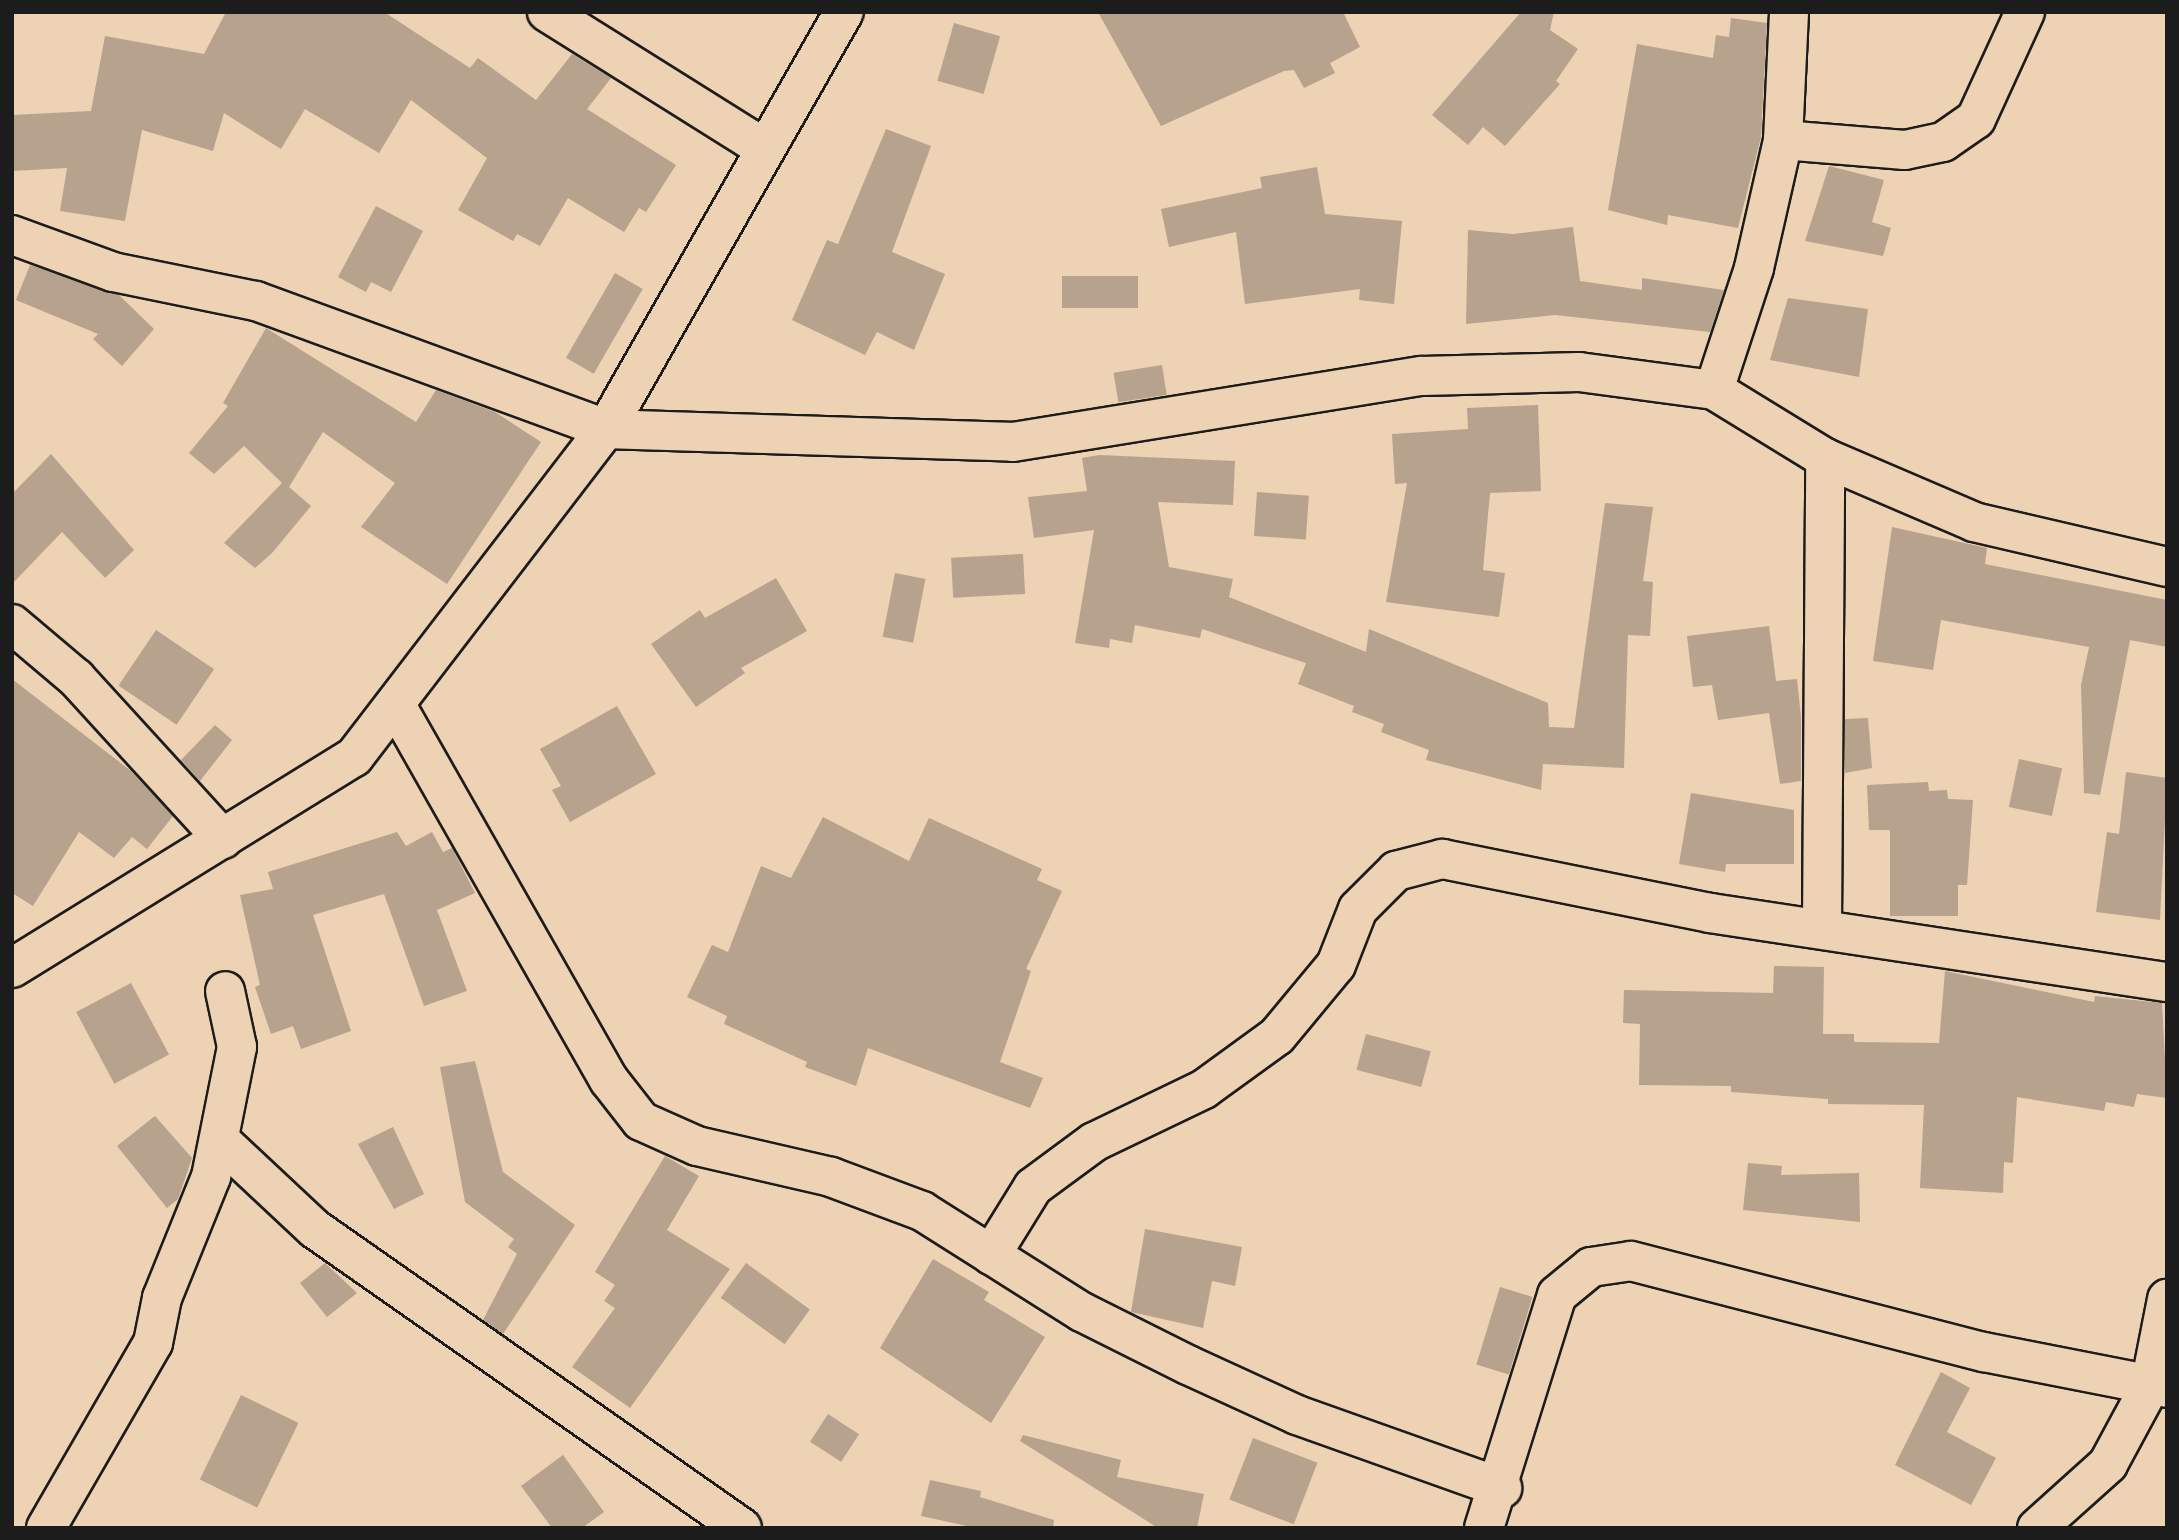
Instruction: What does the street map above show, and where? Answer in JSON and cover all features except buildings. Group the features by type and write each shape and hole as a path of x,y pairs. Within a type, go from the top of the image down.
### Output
{"street":[{"path":"547,12 765,149"},
{"path":"12,968 354,757 397,707 606,429 844,12"},
{"path":"1714,390 1754,268 1783,140 1789,12"},
{"path":"1783,140 1905,150 1943,142 1976,119 2025,12"},
{"path":"12,235 113,272 256,301 606,429 1013,442 1422,376 1579,372 1714,390 1825,458 1974,522 2167,567"},
{"path":"1822,926 1825,458"},
{"path":"12,624 76,678 223,839"},
{"path":"397,707 608,1080 641,1121 697,1146 831,1177 922,1211 1082,1312 1212,1376 1297,1415 1502,1489"},
{"path":"991,1255 1033,1187 1094,1142 1204,1089 1278,1036 1336,965 1358,909 1396,871 1442,859 1608,895 1822,926 2167,982"},
{"path":"46,1528 153,1343 162,1298 222,1142 237,1047 225,991"},
{"path":"222,1142 315,1229 742,1528"},
{"path":"1484,1528 1502,1489 1557,1296 1591,1267 1631,1261 1984,1352 2158,1387"},
{"path":"2037,1528 2108,1464 2158,1387 2167,1299"}]}
